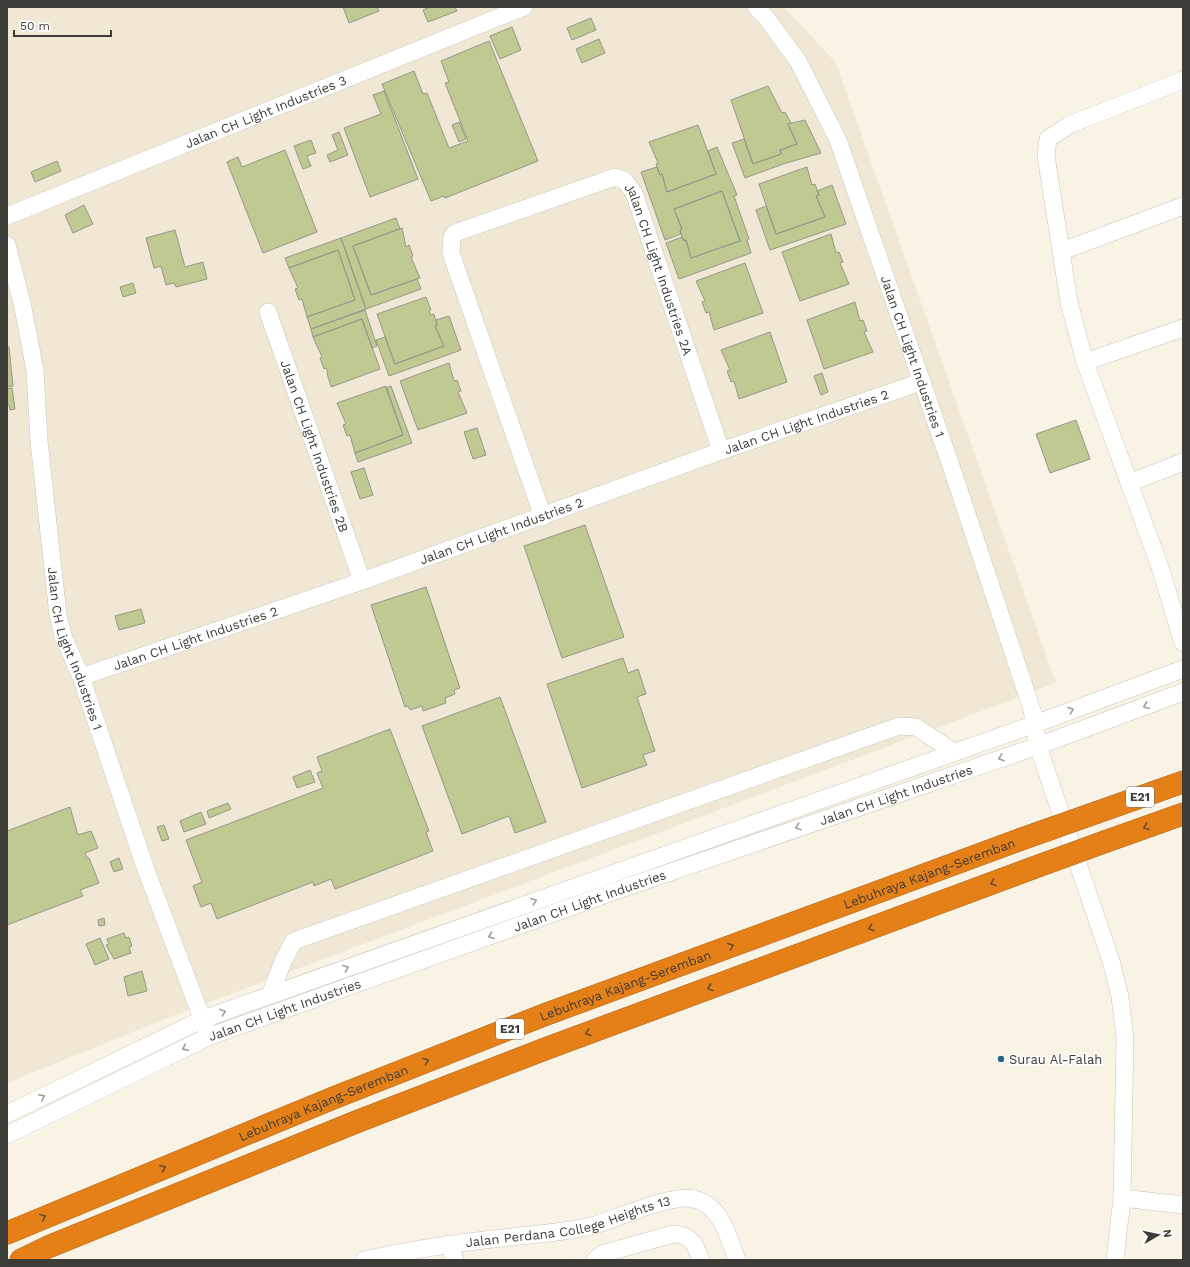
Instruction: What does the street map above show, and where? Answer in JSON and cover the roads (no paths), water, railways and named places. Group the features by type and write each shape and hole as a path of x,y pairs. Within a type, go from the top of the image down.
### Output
{"highway":[{"name":"Lebuhraya Kajang-Seremban","path":"7,1233 333,1098 544,1015 1019,840 1183,782"},
{"name":"E21","path":"21,1260 48,1247 356,1122 530,1054 1183,814"}],"street":[{"name":"Jalan CH Light Industries 3","path":"7,216 524,7"},
{"name":"Jalan CH Light Industries 1","path":"756,7 768,20 798,61 838,140 1022,680 1035,724 1038,746 1112,961 1120,997 1125,1038 1122,1198 1115,1260"},
{"path":"1183,80 1069,125 1048,139 1046,156 1069,302 1085,362 1160,567 1183,643"},
{"name":"Jalan CH Light Industries 2A","path":"543,517 450,253 452,237 455,233 615,177 624,180 634,194 721,451"},
{"path":"1062,251 1183,206"},
{"name":"Jalan CH Light Industries 1","path":"7,245 22,303 35,370 40,441 58,615 63,636 81,677 145,867 203,1019 208,1037"},
{"name":"Jalan CH Light Industries 2B","path":"268,312 362,581"},
{"path":"1085,362 1183,328"},
{"name":"Jalan CH Light Industries 2","path":"81,677 362,581 543,517 721,451 921,382"},
{"path":"1129,483 1183,462"},
{"name":"Jalan CH Light Industries","path":"7,1114 203,1019 1035,724 1183,669"},
{"name":"Jalan CH Light Industries","path":"7,1135 208,1037 618,890 1038,746 1183,692"},
{"name":"Jalan CH Light Industries","path":"270,995 284,959 294,941 701,795 899,726 916,727 954,752"},
{"name":"Jalan Perdana College Heights 13","path":"364,1260 449,1244 570,1231 619,1218 657,1204 681,1198 692,1198 704,1202 720,1217 737,1260"},
{"path":"1122,1198 1183,1205"},
{"path":"595,1260 602,1254 673,1234 685,1234 695,1244 701,1260"},
{"path":"449,1244 455,1260"}],"place":[{"name":"Surau Al-Falah","path":"1001,1059"}]}
